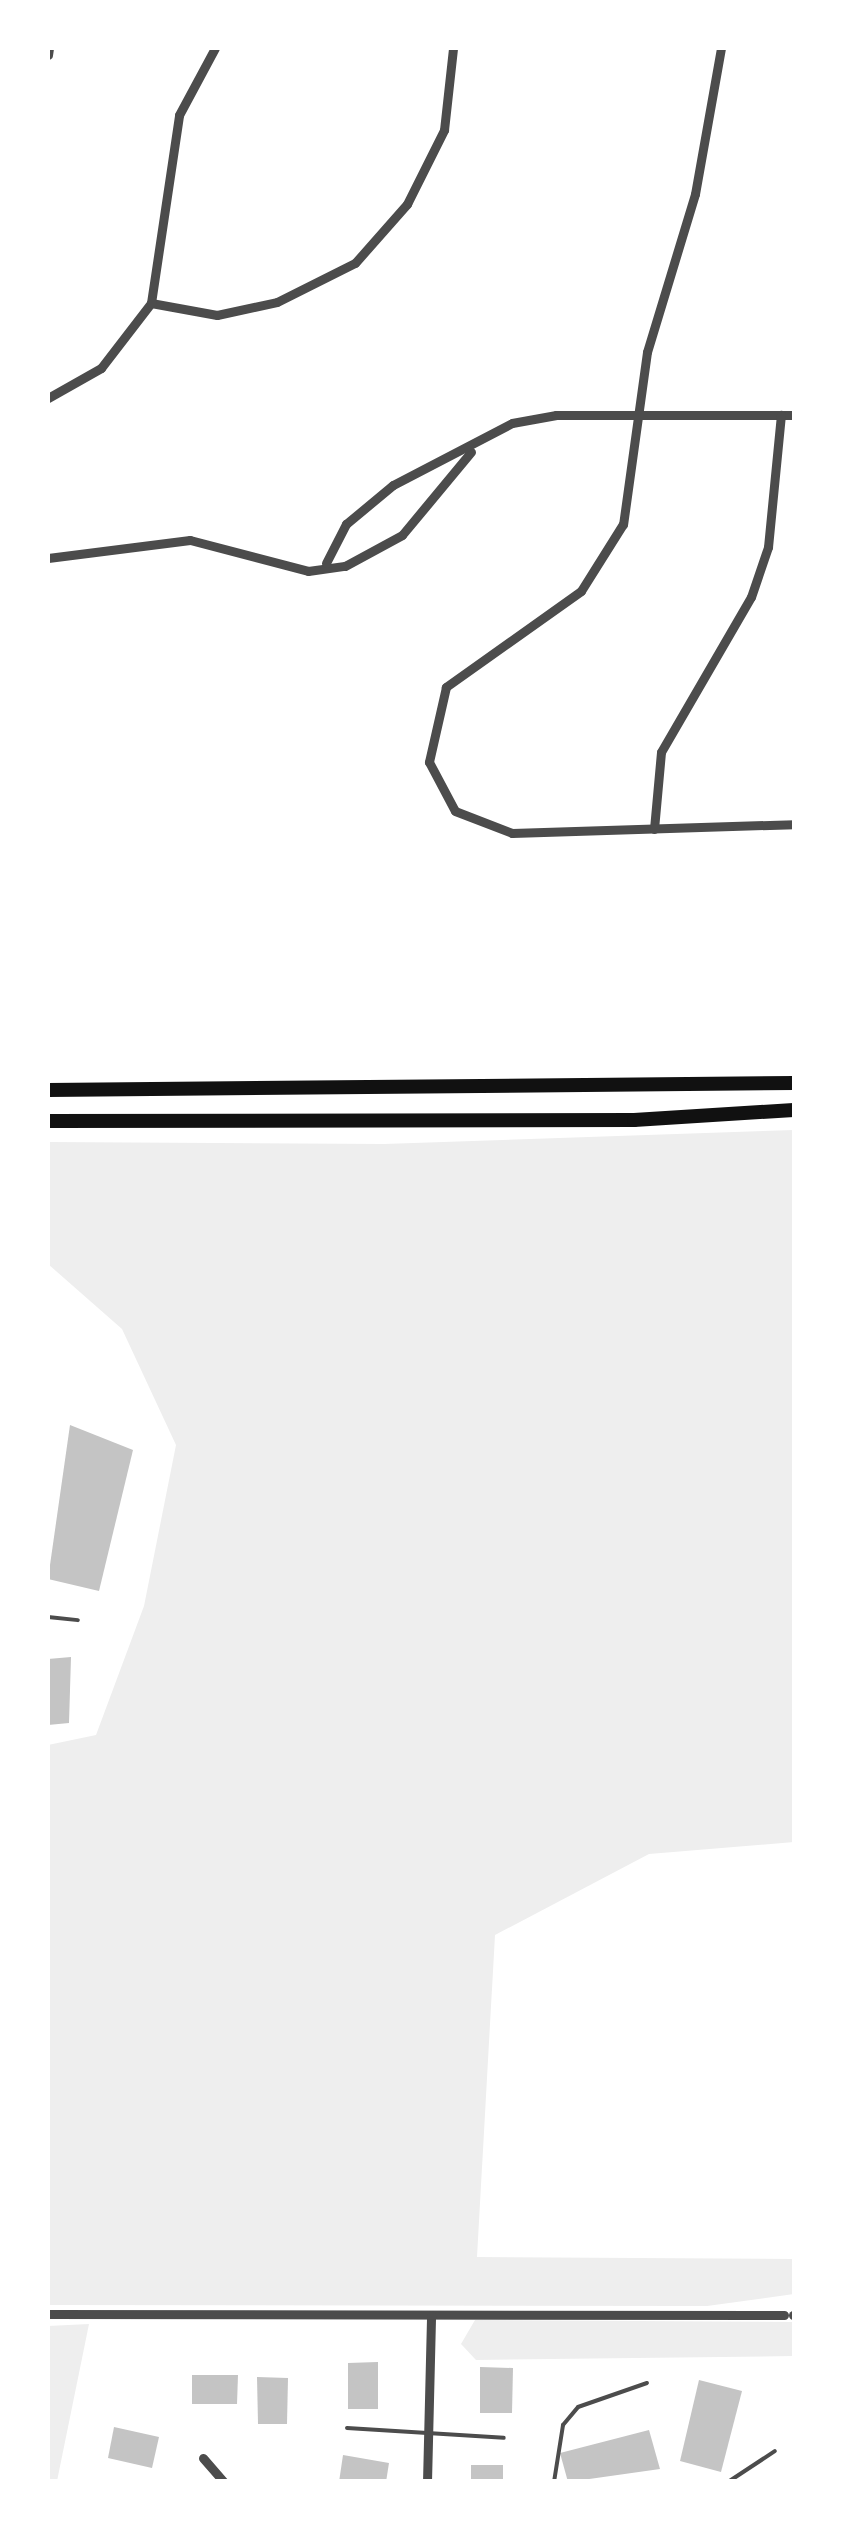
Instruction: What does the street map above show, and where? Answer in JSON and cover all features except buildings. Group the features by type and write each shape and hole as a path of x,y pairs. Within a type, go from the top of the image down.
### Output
{"main road":[{"path":"48,1090 794,1083"},
{"path":"48,1121 634,1120 794,1110"}],"street":[{"path":"48,55 49,48"},
{"path":"48,398 101,368 150,303 179,115 214,48"},
{"path":"150,303 217,315 277,302 355,263 407,204 444,130 453,48"},
{"path":"721,48 695,194 647,352 644,415 612,540 581,591 446,686 430,762 455,812 512,833 794,824"},
{"path":"48,558 190,540 308,571 326,563 370,503 430,463 471,452 512,423 644,415 794,415"},
{"path":"654,829 661,752 751,597 768,546 781,415"},
{"path":"326,563 344,566 391,542 448,489 471,452"},
{"path":"48,2314 790,2315"},
{"path":"427,2482 431,2315"},
{"path":"203,2458 224,2482"}],"lane":[{"path":"48,1343 48,1432"},
{"path":"48,1616 78,1620"},
{"path":"554,2482 564,2425 578,2407 647,2383"},
{"path":"347,2428 504,2438"},
{"path":"728,2482 775,2451"}],"shaded area":[{"path":"794,1130 794,1842 649,1854 495,1935 477,2257 794,2259 794,2294 707,2306 48,2305 48,1745 96,1735 144,1606 176,1445 122,1329 48,1264 48,1142 384,1144"},
{"path":"475,2320 794,2322 794,2356 476,2360 461,2344"},
{"path":"89,2324 57,2481 48,2481 48,2326"}]}
